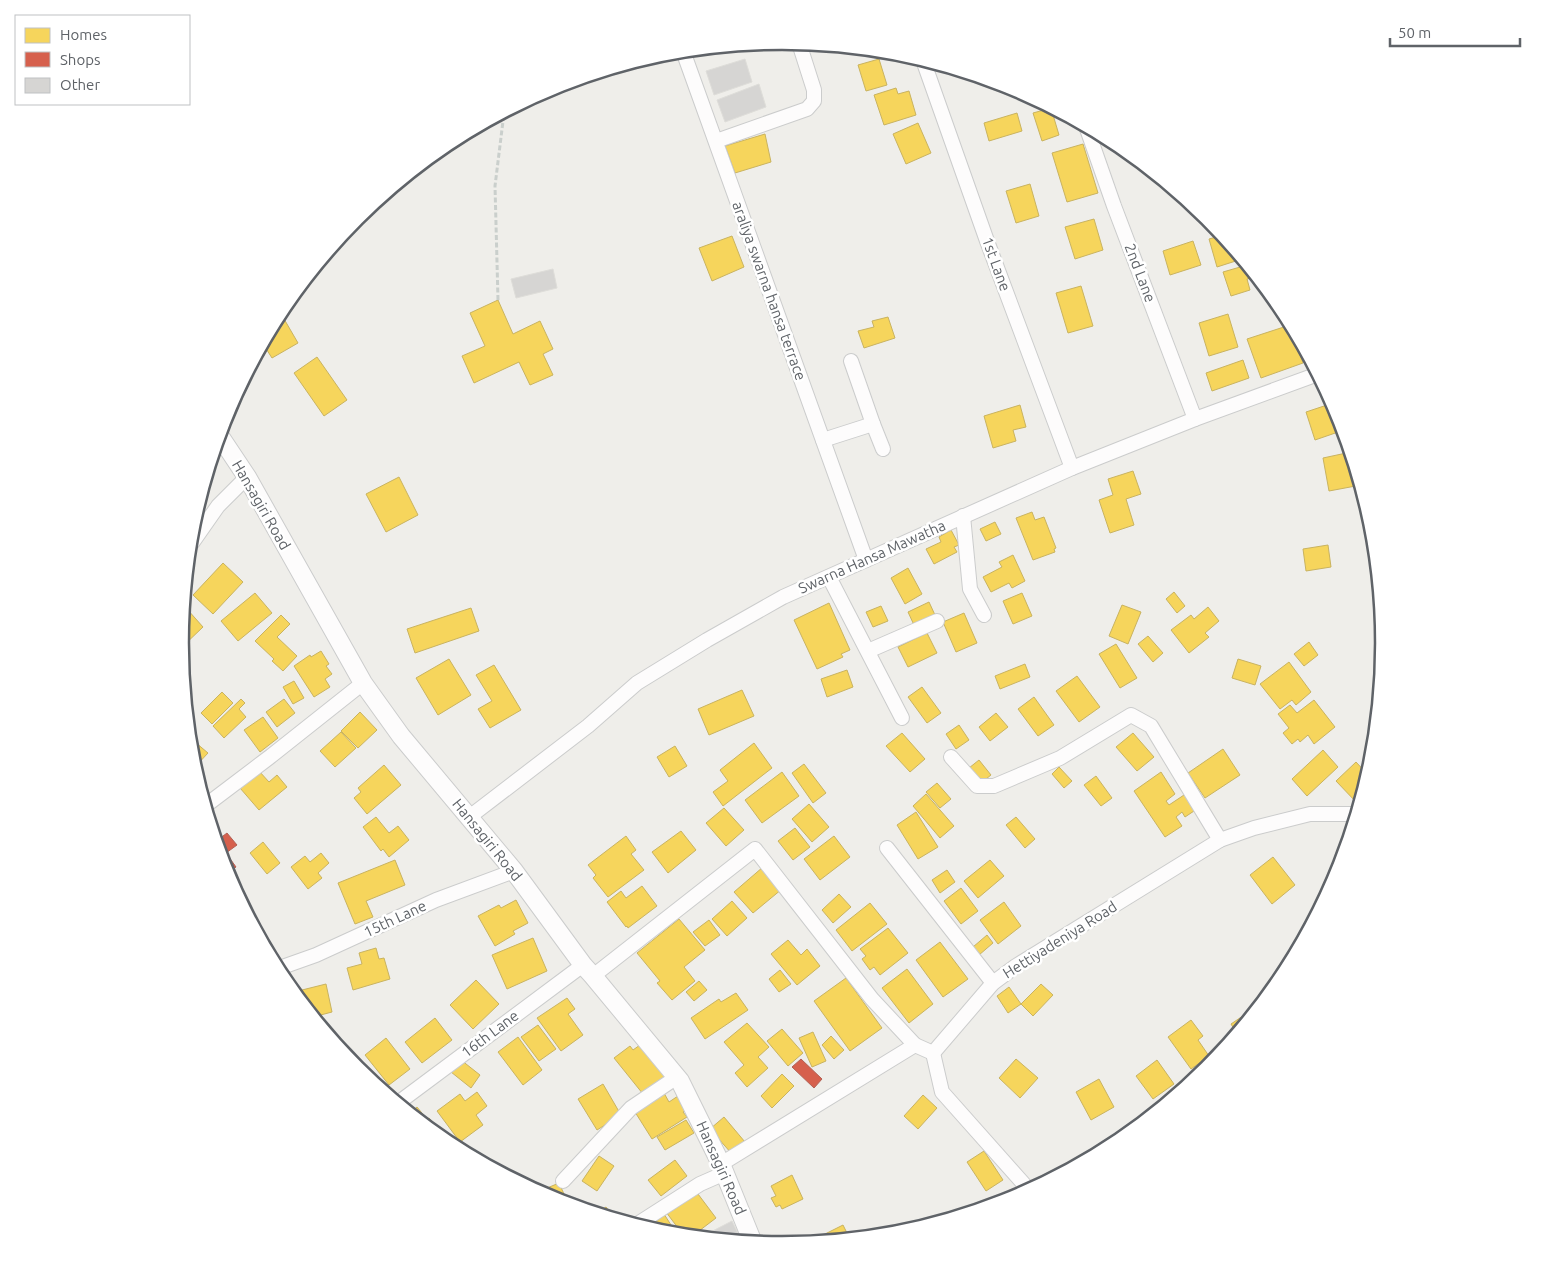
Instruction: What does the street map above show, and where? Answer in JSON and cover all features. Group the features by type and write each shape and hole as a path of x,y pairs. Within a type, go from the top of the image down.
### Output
{"street":[{"path":"716,141 807,109 814,101 814,90 802,51"},
{"name":"araliya swarna hansa terrace","path":"686,58 866,560"},
{"name":"1st Lane","path":"925,67 1072,468"},
{"name":"2nd Lane","path":"1090,136 1195,419"},
{"path":"851,361 883,449"},
{"name":"Swarna Hansa Mawatha","path":"468,818 588,726 637,684 707,640 783,597 1072,468 1195,419 1312,376"},
{"path":"823,440 873,424"},
{"name":"Hansagiri Road","path":"224,442 247,477 363,683 402,736 468,818 514,871 588,971 677,1077 723,1169 749,1236"},
{"path":"199,533 218,506 247,477"},
{"path":"963,516 970,589 984,615"},
{"path":"829,577 902,718"},
{"path":"868,651 937,621"},
{"path":"210,802 363,683"},
{"path":"951,757 977,786 994,786 1060,758 1131,716 1151,726 1220,840"},
{"name":"Hettiyadeniya Road","path":"933,1053 993,983 1016,966 1220,840 1254,828 1310,814 1351,814"},
{"path":"887,848 993,983"},
{"name":"16th Lane","path":"403,1100 588,971 755,849 872,999 915,1045"},
{"name":"15th Lane","path":"285,966 316,955 436,900 514,871"},
{"path":"643,1220 915,1045 933,1053 942,1092 1025,1185"},
{"path":"564,1180 631,1108 677,1077"}],"path":[{"path":"498,300 495,186 503,120"}],"building: Homes":[{"path":"879,59 887,85 866,91 858,65"},
{"path":"896,88 898,94 909,91 916,115 884,125 874,95"},
{"path":"1043,110 1053,116 1059,135 1042,141 1033,113"},
{"path":"1017,113 1022,131 989,141 984,123"},
{"path":"918,123 931,153 906,164 893,134"},
{"path":"765,134 771,162 735,173 725,146"},
{"path":"1083,144 1098,193 1067,202 1052,153"},
{"path":"1030,184 1039,216 1016,223 1006,191"},
{"path":"1094,219 1103,250 1075,259 1065,227"},
{"path":"732,236 744,267 712,281 699,248"},
{"path":"1215,237 1236,261 1217,267 1209,239"},
{"path":"1193,241 1201,265 1170,275 1163,251"},
{"path":"1241,267 1250,278 1247,279 1250,290 1231,296 1223,272"},
{"path":"1081,286 1093,326 1068,333 1056,293"},
{"path":"498,300 513,334 540,321 553,349 543,354 553,375 530,385 519,362 474,383 462,356 485,346 470,313"},
{"path":"1228,314 1238,347 1209,356 1199,323"},
{"path":"888,317 895,338 864,348 858,331 874,327 872,321"},
{"path":"285,321 298,343 272,358 267,350"},
{"path":"1284,327 1303,363 1261,378 1247,339"},
{"path":"317,357 347,400 324,416 294,373"},
{"path":"1243,360 1249,378 1212,391 1206,373"},
{"path":"1020,405 1026,427 1013,430 1016,441 993,448 984,416"},
{"path":"1326,405 1337,432 1315,440 1306,412"},
{"path":"1345,453 1355,486 1329,491 1323,458"},
{"path":"1133,471 1141,494 1126,499 1134,525 1110,533 1099,500 1113,495 1108,479"},
{"path":"399,477 418,515 386,532 366,494"},
{"path":"1032,512 1035,520 1044,517 1056,548 1054,549 1055,552 1033,560 1016,518"},
{"path":"995,522 1001,534 986,541 980,529"},
{"path":"951,530 959,545 954,547 957,552 934,564 926,549 941,542 939,537"},
{"path":"1328,545 1331,567 1306,571 1303,549"},
{"path":"1013,555 1025,581 1012,588 1009,583 991,592 983,577 1002,567 999,562"},
{"path":"223,563 243,582 213,614 193,595"},
{"path":"908,568 922,594 905,604 891,578"},
{"path":"1174,592 1185,606 1177,613 1166,599"},
{"path":"255,593 272,613 238,641 221,621"},
{"path":"1022,593 1032,616 1013,624 1003,601"},
{"path":"929,602 935,615 914,625 908,612"},
{"path":"829,603 850,650 841,654 843,657 817,669 794,620"},
{"path":"1122,605 1141,612 1128,644 1109,636"},
{"path":"881,606 888,621 873,627 866,612"},
{"path":"1208,607 1219,621 1205,633 1209,637 1189,653 1171,630 1191,615 1194,619"},
{"path":"471,608 479,631 415,653 407,629"},
{"path":"190,612 203,627 189,640"},
{"path":"964,613 977,643 956,652 943,622"},
{"path":"281,615 290,624 277,637 297,656 283,671 272,661 274,659 255,641"},
{"path":"927,633 937,653 908,667 898,647"},
{"path":"1148,636 1163,653 1153,662 1138,644"},
{"path":"1309,642 1318,655 1304,666 1294,654"},
{"path":"1116,644 1137,678 1120,688 1099,654"},
{"path":"321,651 329,664 326,666 332,674 325,679 330,687 314,697 294,666 310,655 311,657"},
{"path":"449,659 471,695 438,715 416,678"},
{"path":"1238,659 1261,666 1255,685 1232,678"},
{"path":"1289,662 1311,692 1296,705 1292,700 1280,709 1260,684"},
{"path":"1025,664 1030,677 1000,689 995,676"},
{"path":"494,665 521,710 490,728 478,709 492,701 476,675"},
{"path":"847,670 853,687 827,697 821,679"},
{"path":"1077,676 1100,707 1079,722 1056,691"},
{"path":"294,681 304,698 293,704 283,687"},
{"path":"922,687 941,713 927,723 908,697"},
{"path":"742,690 754,716 709,735 698,709"},
{"path":"222,692 233,703 212,724 201,713"},
{"path":"1034,697 1054,725 1038,736 1018,709"},
{"path":"241,699 245,703 239,709 246,717 224,738 213,726"},
{"path":"284,699 295,713 277,727 266,712"},
{"path":"1314,700 1335,727 1314,744 1308,735 1300,742 1298,739 1292,744 1283,733 1289,728 1278,714 1290,705 1297,713"},
{"path":"360,712 377,730 358,748 341,731"},
{"path":"996,713 1008,727 990,741 979,727"},
{"path":"263,717 278,738 260,752 244,730"},
{"path":"959,725 969,740 956,749 946,734"},
{"path":"341,732 356,748 335,767 320,751"},
{"path":"902,733 925,759 910,772 886,746"},
{"path":"1133,733 1154,757 1137,771 1116,747"},
{"path":"754,743 772,768 723,806 713,792 728,781 720,770"},
{"path":"198,744 208,753 200,761"},
{"path":"675,746 687,766 669,777 657,757"},
{"path":"1223,749 1240,775 1205,798 1188,773"},
{"path":"1323,750 1338,767 1307,796 1292,779"},
{"path":"979,760 991,775 981,783 969,768"},
{"path":"1356,762 1363,769 1355,801 1336,781"},
{"path":"804,764 826,793 813,803 792,773"},
{"path":"384,765 401,785 367,814 354,798 361,792 358,788"},
{"path":"1059,767 1072,781 1064,788 1052,774"},
{"path":"259,771 269,782 277,775 287,787 259,810 240,788"},
{"path":"782,772 799,796 762,823 745,800"},
{"path":"1161,772 1175,794 1166,801 1169,805 1187,793 1197,809 1185,817 1182,812 1176,817 1182,826 1165,837 1134,791"},
{"path":"1096,776 1112,798 1101,806 1084,785"},
{"path":"937,783 951,799 940,808 926,792"},
{"path":"926,794 954,826 940,838 913,806"},
{"path":"809,804 829,827 812,842 792,819"},
{"path":"724,808 744,830 726,846 706,823"},
{"path":"916,812 938,847 918,859 897,825"},
{"path":"376,817 389,833 398,826 409,840 389,857 383,849 381,851 363,827"},
{"path":"1016,817 1035,839 1025,848 1006,825"},
{"path":"795,828 810,847 793,860 778,841"},
{"path":"681,831 696,850 668,873 652,852"},
{"path":"626,836 636,850 631,854 644,870 608,897 593,878 596,875 588,865"},
{"path":"834,836 850,857 820,880 804,859"},
{"path":"263,842 280,863 267,874 250,853"},
{"path":"321,853 329,863 318,873 322,878 308,889 291,867 305,856 310,862"},
{"path":"1273,857 1295,885 1272,904 1250,875"},
{"path":"395,860 405,885 366,901 373,917 355,924 338,883"},
{"path":"990,860 1004,876 978,898 964,881"},
{"path":"763,867 782,889 753,913 734,892"},
{"path":"947,870 955,882 940,893 932,880"},
{"path":"642,886 657,906 628,928 607,902 621,891 626,898"},
{"path":"961,888 978,911 961,924 944,901"},
{"path":"839,894 851,907 833,923 822,910"},
{"path":"516,900 528,923 513,931 515,934 495,946 478,916 499,905 501,908"},
{"path":"732,901 747,918 727,936 712,919"},
{"path":"1004,902 1021,926 998,944 980,920"},
{"path":"870,903 887,924 852,951 836,930"},
{"path":"679,919 705,950 684,967 695,981 672,1000 657,983 660,981 637,953"},
{"path":"709,920 720,935 705,946 693,932"},
{"path":"888,928 908,953 880,975 874,967 870,970 862,959 866,956 860,949"},
{"path":"987,935 993,943 979,955 973,947"},
{"path":"533,938 547,971 507,989 492,955"},
{"path":"788,940 801,955 807,949 820,966 797,985 771,954"},
{"path":"940,942 968,979 943,997 916,960"},
{"path":"376,948 379,959 384,958 390,979 353,990 347,968 362,964 359,953"},
{"path":"907,969 933,1004 909,1023 882,988"},
{"path":"780,970 791,984 779,992 769,979"},
{"path":"846,978 882,1028 850,1051 814,1001"},
{"path":"476,980 499,1004 473,1029 450,1005"},
{"path":"699,981 707,990 694,1001 686,992"},
{"path":"326,984 332,1012 320,1015 302,990"},
{"path":"1041,984 1053,995 1033,1016 1021,1004"},
{"path":"1009,987 1021,1004 1008,1013 997,996"},
{"path":"736,993 748,1010 705,1039 691,1018 719,999 721,1002"},
{"path":"567,998 575,1009 568,1014 583,1035 561,1051 537,1018"},
{"path":"1246,1014 1234,1029 1231,1024"},
{"path":"435,1018 452,1040 422,1063 405,1042"},
{"path":"1191,1020 1203,1036 1198,1040 1209,1056 1191,1069 1168,1037"},
{"path":"747,1023 769,1047 758,1057 768,1068 747,1087 735,1073 744,1065 724,1042"},
{"path":"538,1025 556,1049 539,1061 521,1037"},
{"path":"782,1029 803,1053 788,1066 767,1041"},
{"path":"813,1032 826,1061 812,1067 799,1038"},
{"path":"831,1036 844,1050 834,1059 822,1045"},
{"path":"518,1037 542,1070 523,1085 498,1052"},
{"path":"386,1038 410,1069 389,1085 365,1055"},
{"path":"640,1045 671,1075 643,1094 614,1058 630,1046 633,1050"},
{"path":"1016,1059 1038,1078 1020,1098 999,1078"},
{"path":"461,1060 480,1075 471,1088 451,1072"},
{"path":"1157,1060 1174,1084 1153,1099 1136,1076"},
{"path":"782,1074 794,1086 772,1108 761,1096"},
{"path":"1099,1079 1114,1107 1091,1120 1076,1092"},
{"path":"603,1084 621,1115 597,1130 578,1099"},
{"path":"477,1092 487,1106 476,1115 483,1125 461,1142 437,1111 460,1094 465,1101"},
{"path":"664,1093 669,1102 678,1096 687,1110 683,1112 687,1117 652,1139 635,1112"},
{"path":"923,1095 937,1108 918,1129 904,1116"},
{"path":"417,1107 425,1117 421,1114 415,1109"},
{"path":"724,1117 745,1142 732,1154 710,1129"},
{"path":"686,1120 694,1133 665,1150 657,1137"},
{"path":"984,1151 1003,1180 986,1191 967,1162"},
{"path":"599,1156 614,1166 597,1191 582,1181"},
{"path":"675,1160 687,1176 661,1196 648,1180"},
{"path":"792,1175 803,1199 782,1209 780,1205 776,1207 771,1198 776,1196 771,1186"},
{"path":"559,1183 565,1196 555,1192 547,1188"},
{"path":"695,1190 716,1218 699,1231 678,1228 666,1212"},
{"path":"662,1211 672,1227 667,1226 644,1221"},
{"path":"843,1225 847,1233 823,1236"}],"building: Shops":[{"path":"227,833 237,845 227,852 221,837"},
{"path":"229,857 236,867 233,869"},
{"path":"801,1059 822,1079 814,1088 792,1067"}],"building: Other":[{"path":"745,59 752,82 714,95 706,71"},
{"path":"759,84 766,107 725,122 717,100"},
{"path":"553,269 557,288 516,298 511,279"},
{"path":"732,1221 739,1235 710,1232"}]}
